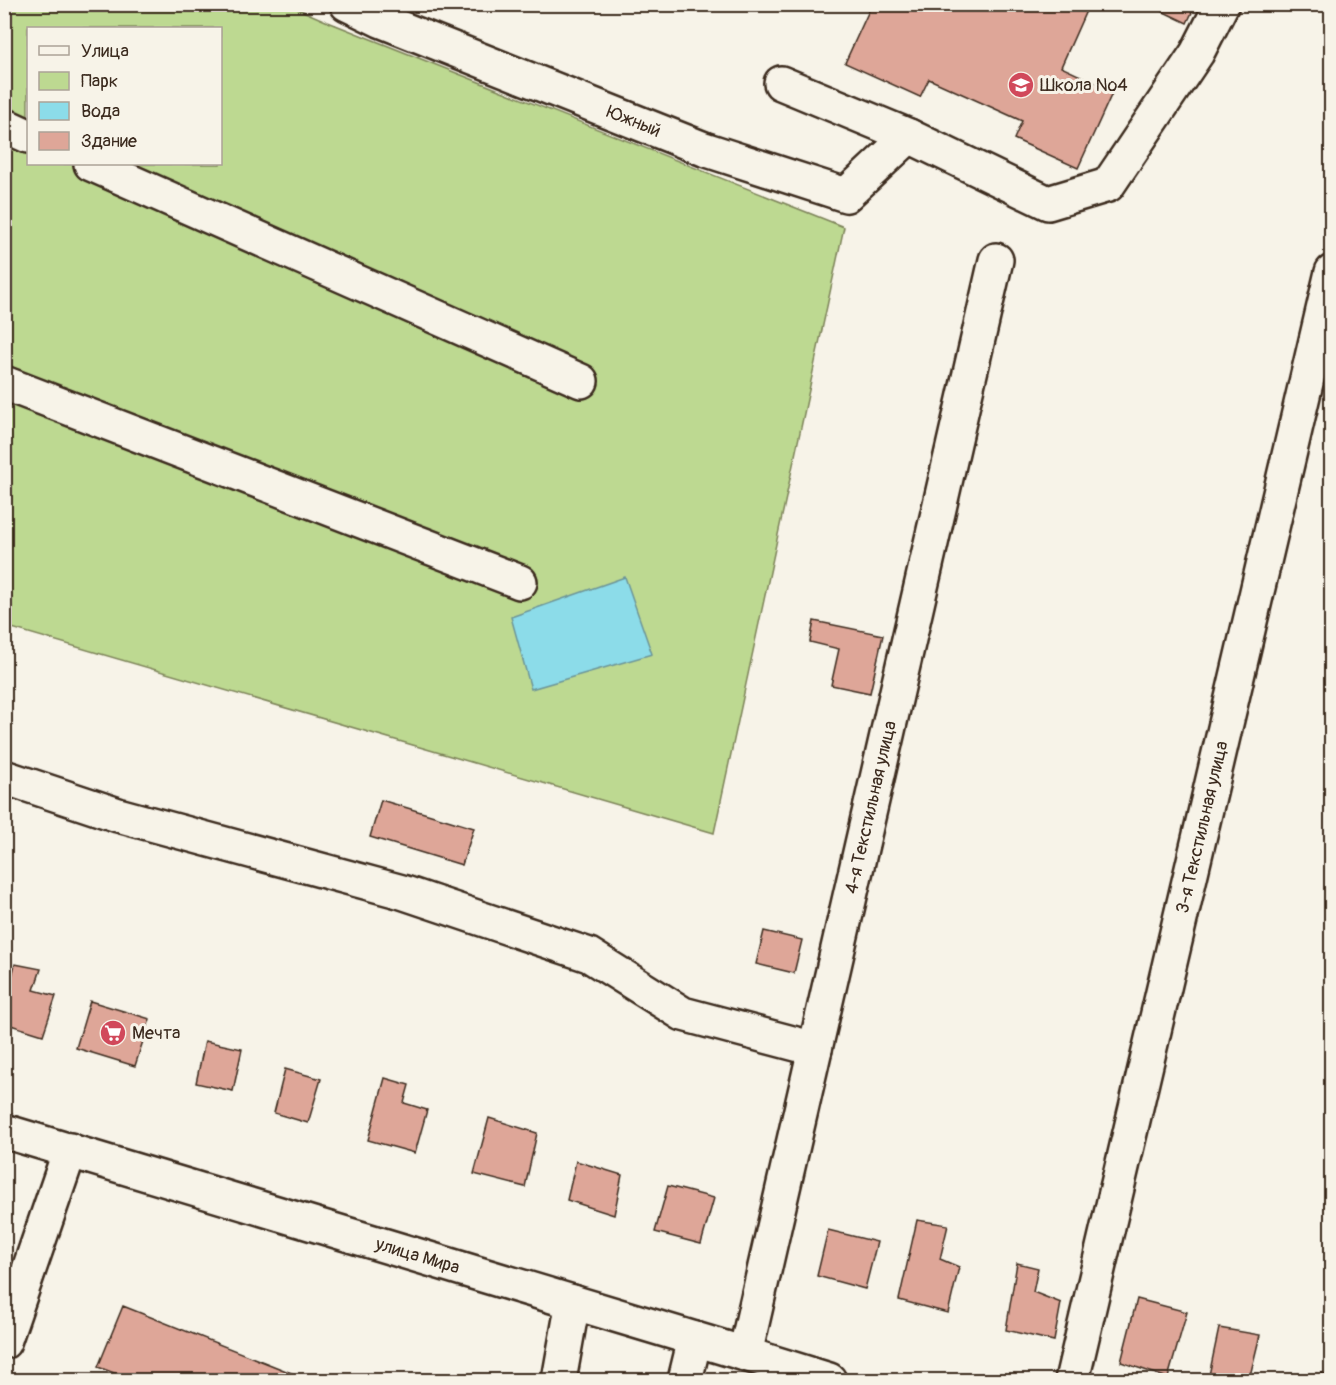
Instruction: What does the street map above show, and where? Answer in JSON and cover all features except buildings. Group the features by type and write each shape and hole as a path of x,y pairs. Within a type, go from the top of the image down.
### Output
{"street":[{"name":"Южный","path":"347,4 380,20 704,149 846,195 909,136"},
{"path":"780,83 909,136 1048,202 1108,185 1197,52 1222,4"},
{"path":"4,125 27,136"},
{"path":"93,165 581,381"},
{"name":"4-я Текстильная улица","path":"745,1354 996,260"},
{"name":"3-я Текстильная улица","path":"1072,1380 1332,272"},
{"path":"4,383 520,582"},
{"path":"4,777 118,815 402,892 578,951 589,955 683,1014 815,1049"},
{"name":"улица Мира","path":"4,1131 829,1380"},
{"path":"4,1342 69,1150"},
{"path":"559,1380 573,1302"},
{"path":"685,1380 695,1339"}],"green space":[{"path":"4,5 289,5 844,227 714,833 5,626"}],"water":[{"path":"625,577 652,654 531,689 511,617"}],"place":[{"name":"Школа №4","path":"1021,85"},
{"name":"Мечта","path":"113,1033"}]}
